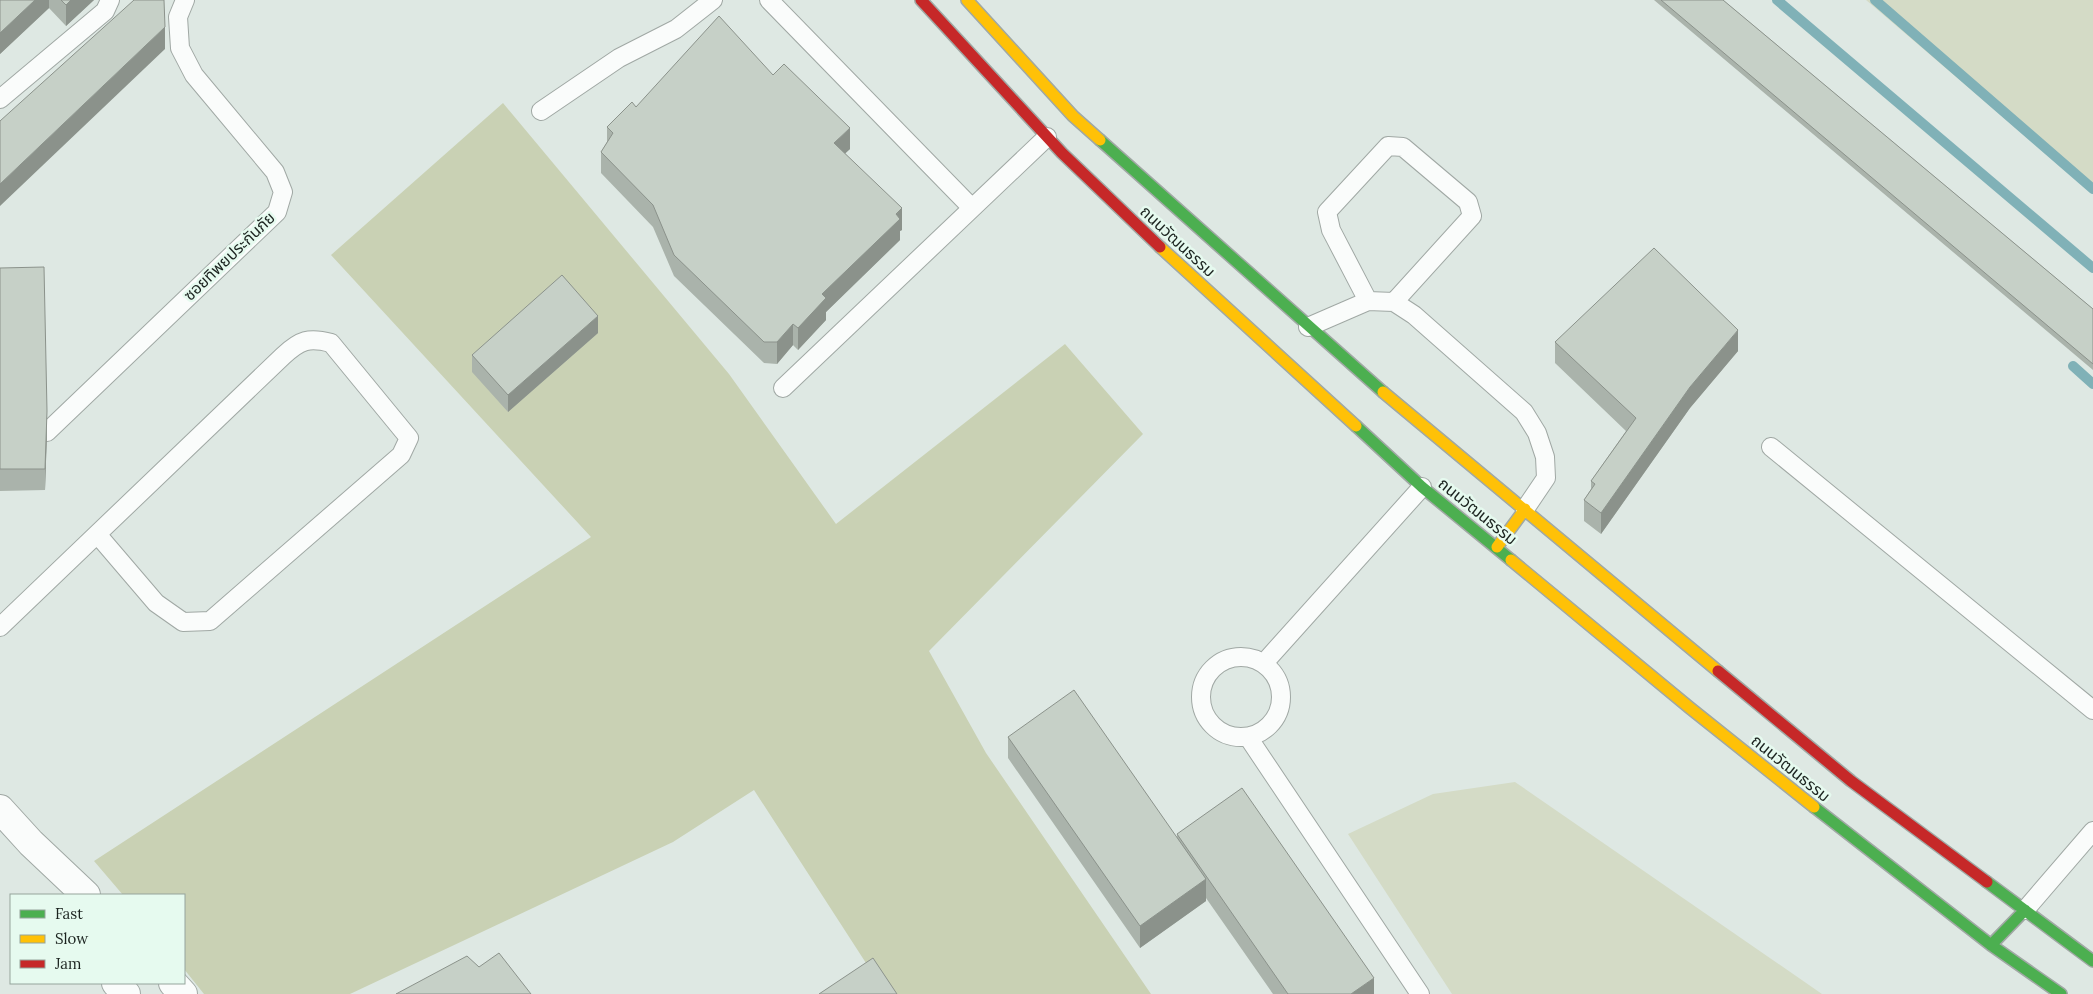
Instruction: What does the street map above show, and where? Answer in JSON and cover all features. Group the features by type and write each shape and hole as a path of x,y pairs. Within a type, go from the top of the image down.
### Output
{"street":[{"name":"ถนนวัฒนธรรม","path":"921,0 1047,136 1147,235 1282,352 1422,487 1690,708 1842,829 1991,945 2061,994"},
{"name":"ถนนวัฒนธรรม","path":"967,0 1073,116 1305,330 1357,370 1852,781 2093,961"},
{"path":"1496,547 1525,509"},
{"path":"0,809 31,844 85,894"},
{"path":"31,844 59,894"},
{"path":"1991,945 2025,910"},
{"path":"117,984 126,994"},
{"path":"174,984 183,994"}],"lane":[{"path":"0,99 104,11 110,0"},
{"name":"ซอยทิพยประกันภัย","path":"47,432 277,212 283,192 275,172 194,75 180,48 178,17 185,0"},
{"path":"541,111 620,58 676,29 713,0"},
{"path":"769,0 972,208"},
{"path":"783,388 1047,136"},
{"path":"1368,301 1331,230 1327,212 1388,146 1396,146 1403,147 1468,202 1472,216 1394,302"},
{"path":"1305,330 1368,301 1394,302 1414,315 1524,412 1537,433 1545,456 1546,478 1525,509"},
{"path":"0,627 295,344 314,339 331,343 409,438 401,455 210,621 183,622 156,603 97,534"},
{"path":"1771,447 2093,710"},
{"path":"1264,663 1300,620 1422,487"},
{"path":"1245,657 1264,663 1274,673 1280,685 1281,698 1278,712 1271,724 1261,732 1248,737 1234,737 1222,733 1211,726 1204,715 1200,702 1201,689 1210,672 1226,660 1245,657"},
{"path":"1248,737 1420,994"},
{"path":"2025,910 2093,831"}],"green space":[{"path":"1866,0 2093,0 2093,194"},
{"path":"503,103 729,374 836,524 1065,344 1143,434 929,651 986,753 1151,994 886,994 754,790 673,842 350,994 204,994 185,970 185,894 122,894 94,861 591,537 331,255"},
{"path":"1515,782 1822,994 1452,994 1348,834 1433,794"}],"building":[{"path":"0,0 35,0 0,33"},
{"path":"61,0 71,0 66,5"},
{"path":"134,0 164,0 165,27 0,184 0,121"},
{"path":"1661,0 1723,0 2093,309 2093,364"},
{"path":"719,16 773,75 784,64 850,128 834,143 902,208 896,214 900,219 822,294 826,298 798,328 793,324 777,342 764,342 674,255 653,205 601,152 613,133 607,127 632,102 636,107"},
{"path":"1654,248 1738,330 1690,387 1601,513 1584,500 1595,484 1591,481 1636,418 1555,342"},
{"path":"44,267 47,411 45,469 0,469 0,268"},
{"path":"562,275 598,316 508,395 472,355"},
{"path":"1074,690 1206,879 1140,926 1008,737"},
{"path":"1242,788 1374,978 1351,994 1288,994 1177,834"},
{"path":"499,953 531,994 396,994 467,956 479,967"},
{"path":"873,958 897,994 819,994"}],"waterway":[{"path":"1777,0 2093,268"},
{"path":"1875,0 2093,189"},
{"path":"2073,366 2093,384"}],"traffic: fast":[{"path":"1100,140 1383,392"},
{"path":"1356,426 1422,487 1511,560"},
{"path":"1814,807 1991,945 2061,994"},
{"path":"1987,882 2093,961"},
{"path":"1991,945 2025,910"}],"traffic: slow":[{"path":"967,0 1073,116 1100,140"},
{"path":"1160,247 1356,426"},
{"path":"1383,392 1718,671"},
{"path":"1497,547 1525,509"},
{"path":"1511,560 1690,708 1814,807"}],"traffic: jam":[{"path":"921,0 1062,153 1160,247"},
{"path":"1718,671 1851,781 1987,882"}]}
